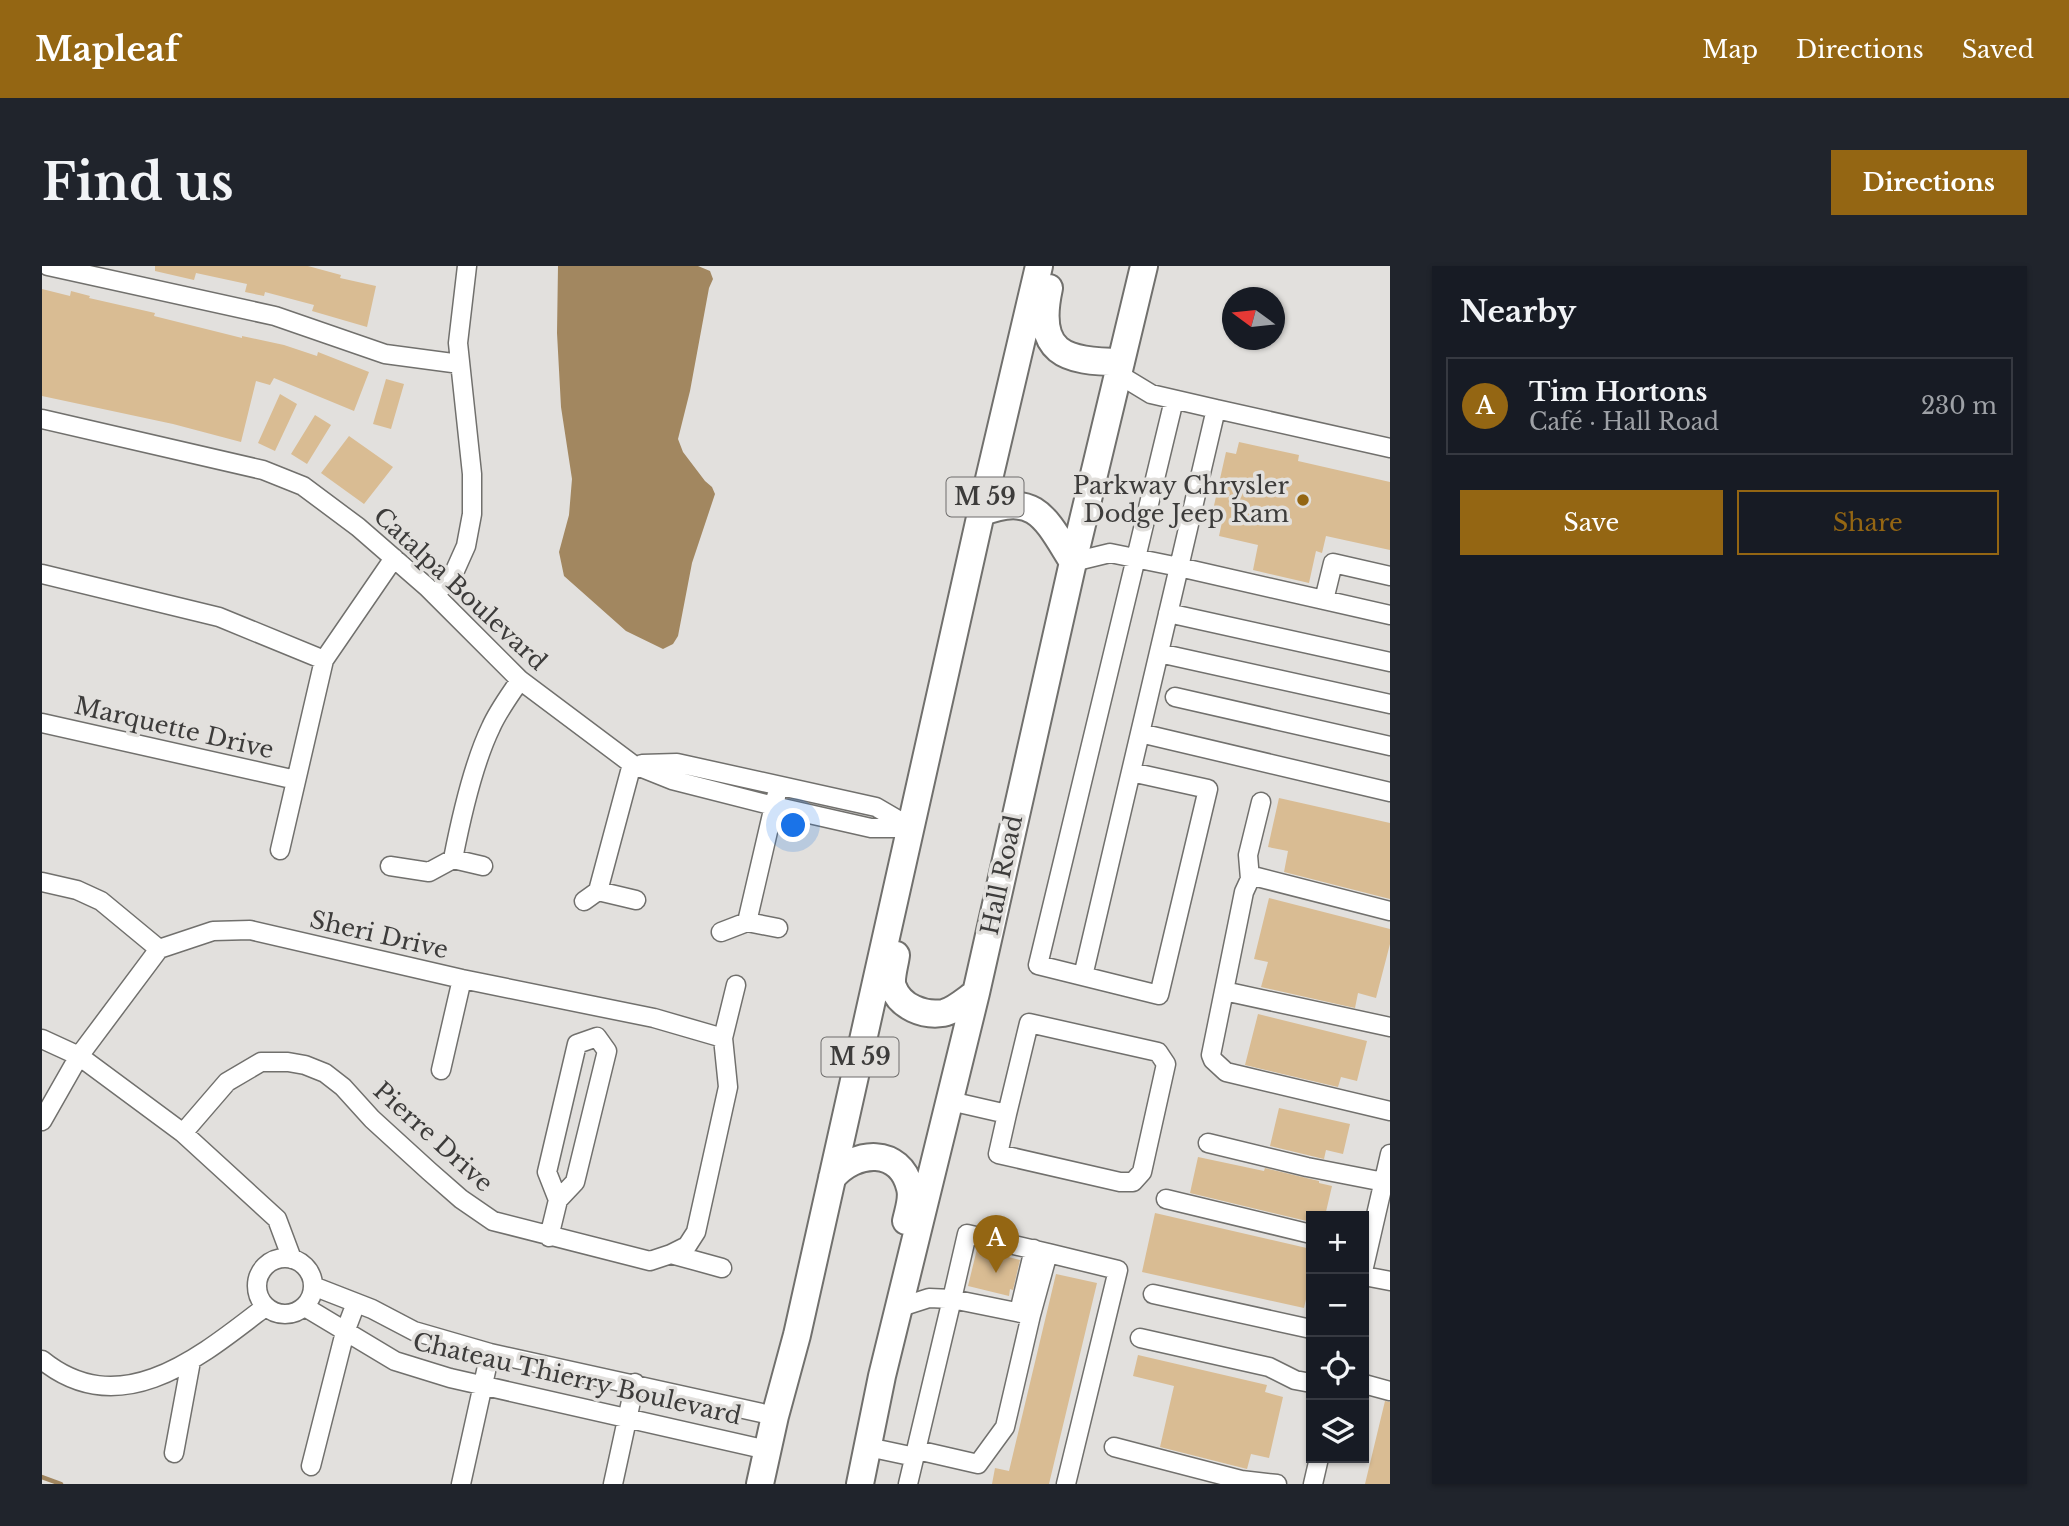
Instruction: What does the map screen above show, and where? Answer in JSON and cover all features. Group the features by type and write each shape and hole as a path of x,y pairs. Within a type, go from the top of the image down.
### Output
{"highway":[{"name":"M 59","path":"760,1484 797,1335 1039,266"},
{"path":"1055,266 1045,320 1047,334 1054,346 1079,359 1120,368"},
{"name":"Hall Road","path":"860,1484 882,1376 976,993 1073,562 1144,266"},
{"path":"981,513 1012,503 1027,507 1045,518 1073,562"},
{"path":"912,828 892,986 911,1009 925,1012 945,1013 976,993"},
{"path":"832,1178 855,1159 881,1158 893,1163 910,1186 911,1198 876,1342 882,1376"}],"street":[{"path":"48,266 275,316 385,354 460,364"},
{"path":"435,595 453,575 466,546 472,514 472,474 458,343 467,266"},
{"path":"1120,368 1151,394 1390,448"},
{"path":"1131,772 1208,789 1159,995 1038,965 1174,400"},
{"path":"1083,976 1216,409"},
{"name":"Catalpa Boulevard","path":"42,419 263,470 303,486 394,558 520,680 632,764 672,780 774,806 871,828 912,828"},
{"path":"1073,562 1110,553 1390,615"},
{"path":"280,850 324,660 394,558"},
{"path":"1324,600 1333,563 1390,576"},
{"path":"42,574 219,617 324,660"},
{"path":"1168,613 1390,662"},
{"path":"1159,653 1390,704"},
{"path":"453,859 460,823 483,743 492,723 520,680"},
{"path":"1175,697 1390,746"},
{"name":"Marquette Drive","path":"42,723 296,780"},
{"path":"1140,733 1390,792"},
{"path":"636,900 591,896 632,764 677,764 876,807 912,828"},
{"path":"747,922 779,787"},
{"path":"1261,802 1248,855 1250,880 1244,892 1211,1055 1217,1065 1226,1072 1390,1111"},
{"path":"390,866 429,872 453,859 483,866"},
{"path":"1250,880 1257,877 1390,911"},
{"path":"42,883 77,890 101,901 159,948 79,1056 42,1121"},
{"path":"721,932 747,922 778,928"},
{"name":"Sheri Drive","path":"159,948 214,931 250,930 462,979 654,1018 723,1038"},
{"path":"441,1070 462,979"},
{"path":"671,1254 687,1246 696,1232 727,1087 723,1038 736,985"},
{"path":"1224,991 1390,1027"},
{"path":"1029,1023 1158,1052 1166,1064 1142,1172 1133,1182 1120,1182 998,1154 1007,1114 1029,1023"},
{"path":"549,1237 558,1200 575,1182 607,1051 597,1037 577,1044 547,1172 558,1200"},
{"path":"42,1039 79,1056 183,1133 277,1219 292,1258"},
{"name":"Pierre Drive","path":"183,1133 227,1082 261,1062 305,1065 325,1073 343,1087 372,1119 461,1199 493,1221 650,1261 671,1254 722,1268"},
{"path":"950,1101 1007,1114"},
{"path":"1208,1143 1384,1182"},
{"path":"1369,1242 1383,1216 1384,1182 1390,1154"},
{"path":"1166,1199 1306,1233"},
{"path":"908,1484 967,1234 1118,1270 1066,1484"},
{"path":"868,1447 978,1464 1005,1427 1025,1314 1041,1251"},
{"path":"292,1258 305,1266 313,1279 313,1286 313,1294 305,1307 292,1314 277,1314 265,1307 257,1294 257,1279 265,1266 278,1259 292,1258"},
{"path":"1369,1277 1390,1282"},
{"name":"Chateau Thierry Boulevard","path":"313,1286 414,1331 490,1353 775,1416"},
{"path":"1153,1294 1306,1328"},
{"path":"901,1307 929,1298 952,1299 1025,1314"},
{"path":"311,1466 345,1332 356,1303"},
{"path":"42,1360 74,1380 111,1386 156,1377 191,1361 265,1307"},
{"name":"Chateau Thierry Boulevard","path":"305,1307 395,1361 450,1378 767,1450"},
{"path":"1140,1338 1269,1367 1295,1380 1306,1382"},
{"path":"461,1484 490,1353"},
{"path":"174,1453 191,1361"},
{"path":"613,1484 635,1383"},
{"path":"1369,1385 1390,1391"},
{"path":"1114,1447 1241,1480 1277,1484"},
{"path":"1313,1484 1318,1463"}],"shaded area":[{"path":"558,266 698,266 710,271 713,279 678,439 683,452 715,494 692,563 678,636 673,644 663,649 626,631 564,576 559,552 569,515 572,479 561,407 557,333"}],"building":[{"path":"155,266 308,266 341,275 340,278 376,286 367,327 312,311 314,305 265,292 264,296 245,292 247,284 196,273 194,280 155,271"},
{"path":"42,289 70,296 71,291 90,296 89,298 155,313 154,316 242,338 284,345 317,356 318,352 369,372 354,411 274,378 270,385 256,381 241,442 173,424 42,396"},
{"path":"386,379 404,384 391,429 373,424"},
{"path":"280,394 297,404 275,451 258,443"},
{"path":"315,415 331,425 307,464 291,454"},
{"path":"349,436 393,467 364,504 321,473"},
{"name":"Parkway Chrysler Dodge Jeep Ram","path":"1239,442 1299,455 1298,461 1390,482 1390,550 1326,536 1322,553 1316,551 1309,583 1253,570 1258,545 1219,536 1222,522 1211,519 1226,452 1236,454"},
{"path":"1279,798 1390,823 1390,899 1284,872 1288,851 1268,847"},
{"path":"1269,898 1390,929 1390,944 1376,998 1358,993 1355,1008 1261,987 1268,962 1254,959"},
{"path":"1258,1014 1367,1041 1357,1081 1341,1077 1338,1087 1245,1065"},
{"path":"1279,1108 1350,1124 1343,1154 1326,1150 1324,1159 1270,1146"},
{"path":"1198,1157 1264,1171 1265,1168 1332,1186 1326,1211 1306,1211 1306,1221 1190,1193"},
{"path":"1155,1213 1306,1248 1306,1299 1304,1308 1142,1272"},
{"path":"977,1249 1020,1260 1009,1296 968,1286"},
{"path":"1056,1274 1097,1283 1049,1484 992,1484 995,1468 1009,1471"},
{"path":"1138,1355 1267,1385 1265,1392 1283,1397 1269,1458 1251,1454 1247,1469 1160,1447 1174,1386 1133,1376"},
{"path":"1385,1401 1390,1402 1390,1484 1365,1484"}],"waterway":[{"path":"42,1477 61,1484"}],"place":[{"name":"Parkway Chrysler Dodge Jeep Ram","path":"1303,500"},
{"name":"Tim Hortons","path":"996,1273"}]}
